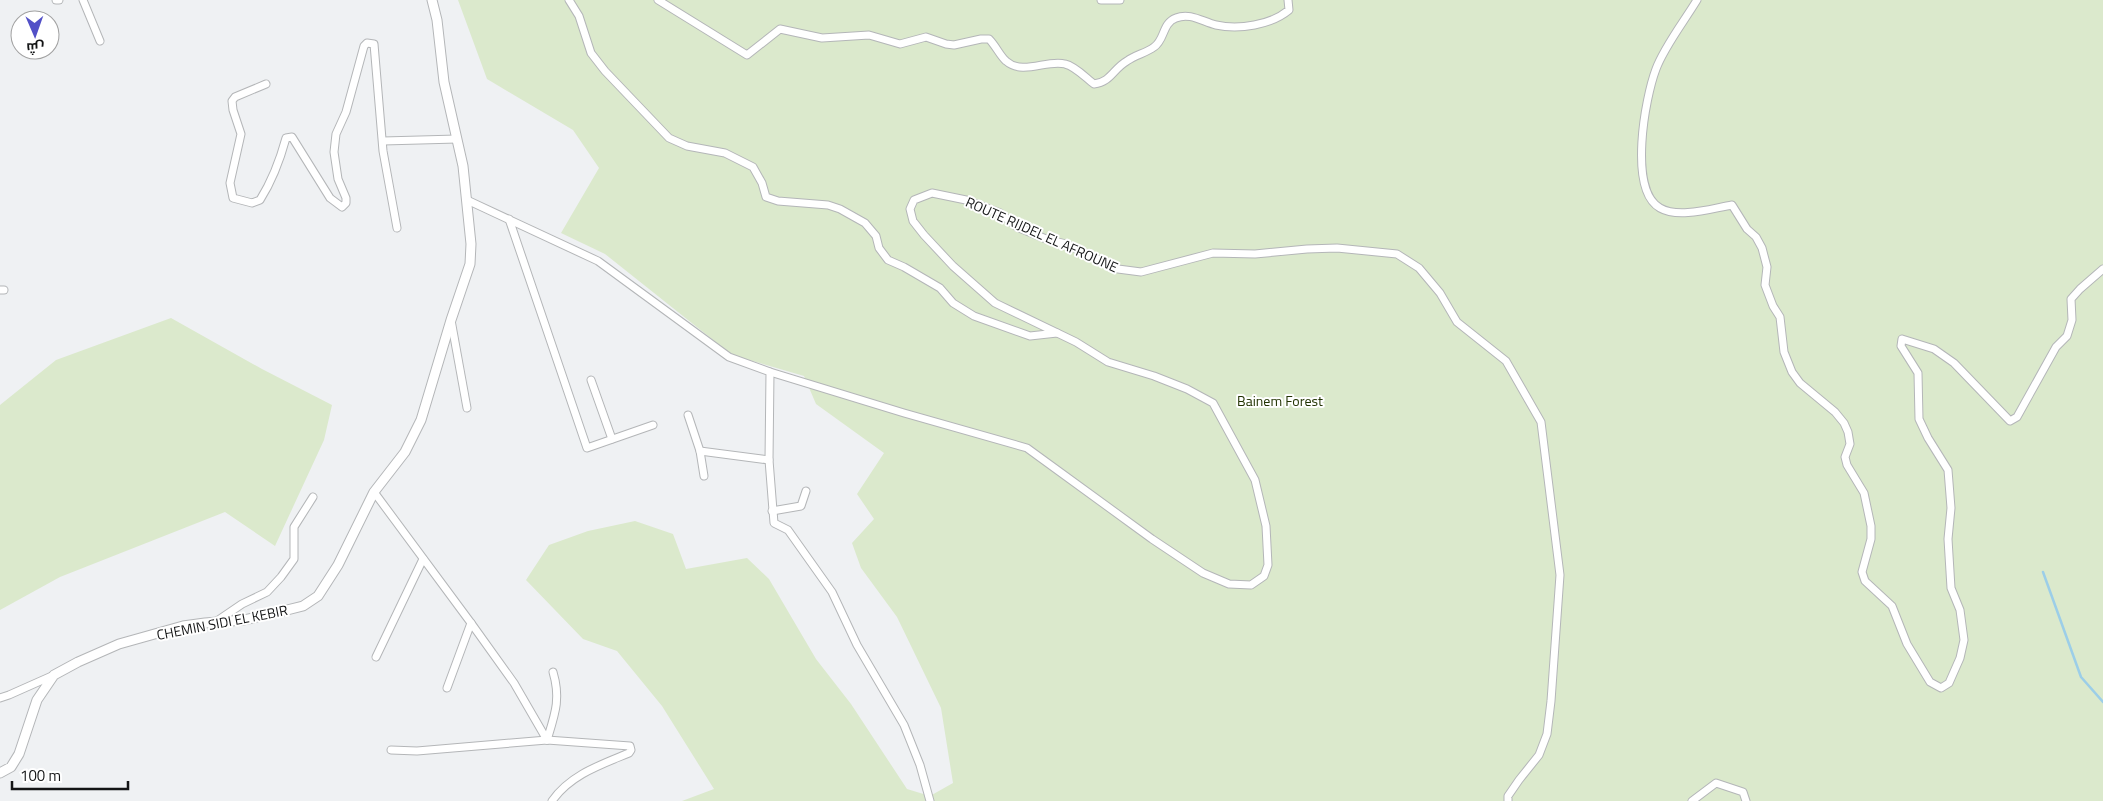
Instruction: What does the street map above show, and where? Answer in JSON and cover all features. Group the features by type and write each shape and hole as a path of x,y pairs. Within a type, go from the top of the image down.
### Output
{"street":[{"path":"83,0 100,41"},
{"name":"CHEMIN SIDI EL KEBIR","path":"0,773 11,767 19,754 37,700 54,675 119,644 183,626 244,620 295,608 303,606 318,596 338,565 374,492 405,452 421,420 470,264 467,200 463,166 444,82 437,20 432,0"},
{"path":"569,0 579,16 591,53 605,71 669,138 687,146 724,153 753,167 766,197 797,204 828,205 840,209 865,223 876,236 880,248 888,260 940,288 953,303 974,316 1030,336 1057,333"},
{"path":"658,0 747,54 780,29 822,38 869,35 900,44 926,37 954,45 981,39 989,40 1007,62 1014,66 1028,67 1062,63 1068,65 1094,84 1104,83 1126,61 1155,47 1167,24 1175,18 1187,15 1217,25 1252,26 1279,18 1289,10 1288,0"},
{"path":"1101,0 1120,0"},
{"path":"1697,0 1656,68 1646,102 1643,127 1643,177 1650,196 1660,208 1673,212 1691,213 1732,205 1746,229 1756,237 1762,248 1767,266 1765,285 1773,306 1780,317 1784,352 1792,372 1800,384 1835,412 1844,423 1848,432 1850,444 1845,457 1847,465 1864,493 1871,526 1871,539 1862,572 1865,581 1876,589 1892,606 1907,644 1930,682 1941,688 1949,683 1960,658 1964,640 1960,610 1951,588 1948,539 1951,508 1948,470 1928,438 1920,419 1918,373 1901,346 1902,339 1934,349 1954,363 2010,421 2017,417 2056,347 2067,336 2072,320 2072,299 2103,269"},
{"path":"266,84 235,97 232,101 233,110 242,134 230,183 233,198 252,203 260,200 273,177 286,138 292,137 330,198 338,206 345,205 346,198 338,179 334,152 336,134 346,112 364,46 367,43 374,44 383,151 397,228"},
{"path":"383,140 457,139"},
{"name":"ROUTE RIJDEL EL AFROUNE","path":"770,372 1027,448 1152,539 1203,573 1229,584 1251,585 1264,576 1268,565 1266,526 1256,480 1212,404 1187,389 1154,376 1108,362 1076,342 995,303 953,266 924,235 913,221 910,209 914,200 932,193 966,200 1000,213 1017,226 1046,239 1066,244 1118,269 1141,272 1212,253 1255,254 1327,248 1397,254 1419,268 1440,293 1457,322 1506,361 1541,422 1560,575 1551,701 1547,734 1539,755 1508,796 1508,801"},
{"path":"467,200 598,261 729,357 770,372 768,460 774,523 788,530 832,592 857,645 904,726 920,765 930,801"},
{"path":"509,219 587,448 653,426"},
{"path":"451,320 459,355 467,408"},
{"path":"590,380 612,439"},
{"path":"688,415 700,451 704,476"},
{"path":"700,451 768,460"},
{"path":"772,512 801,506 806,491"},
{"path":"374,492 472,623 514,683 547,740"},
{"path":"217,622 242,604 267,592 286,571 294,559 294,527 312,497"},
{"path":"376,657 424,559"},
{"path":"447,688 472,623"},
{"path":"547,740 556,711 558,688 553,672"},
{"path":"0,698 54,675"},
{"path":"391,750 417,751 547,740 627,745 631,748 628,753 574,778 560,789 552,801"},
{"path":"1692,801 1716,783 1743,792 1746,801"}],"green space":[{"name":"Bainem Forest","path":"458,0 2103,0 2103,801 682,801 714,789 662,706 617,651 583,639 526,580 549,545 588,531 635,521 673,534 686,569 747,558 769,579 816,659 851,704 907,789 930,796 953,783 941,708 897,617 861,568 852,543 874,519 857,494 884,453 816,404 804,376 732,355 605,254 561,233 599,168 573,130 487,79"},
{"path":"171,318 262,369 332,405 324,440 275,546 225,512 60,577 0,610 0,405 56,360"}],"waterway":[{"path":"2043,572 2081,677 2103,702"}]}
